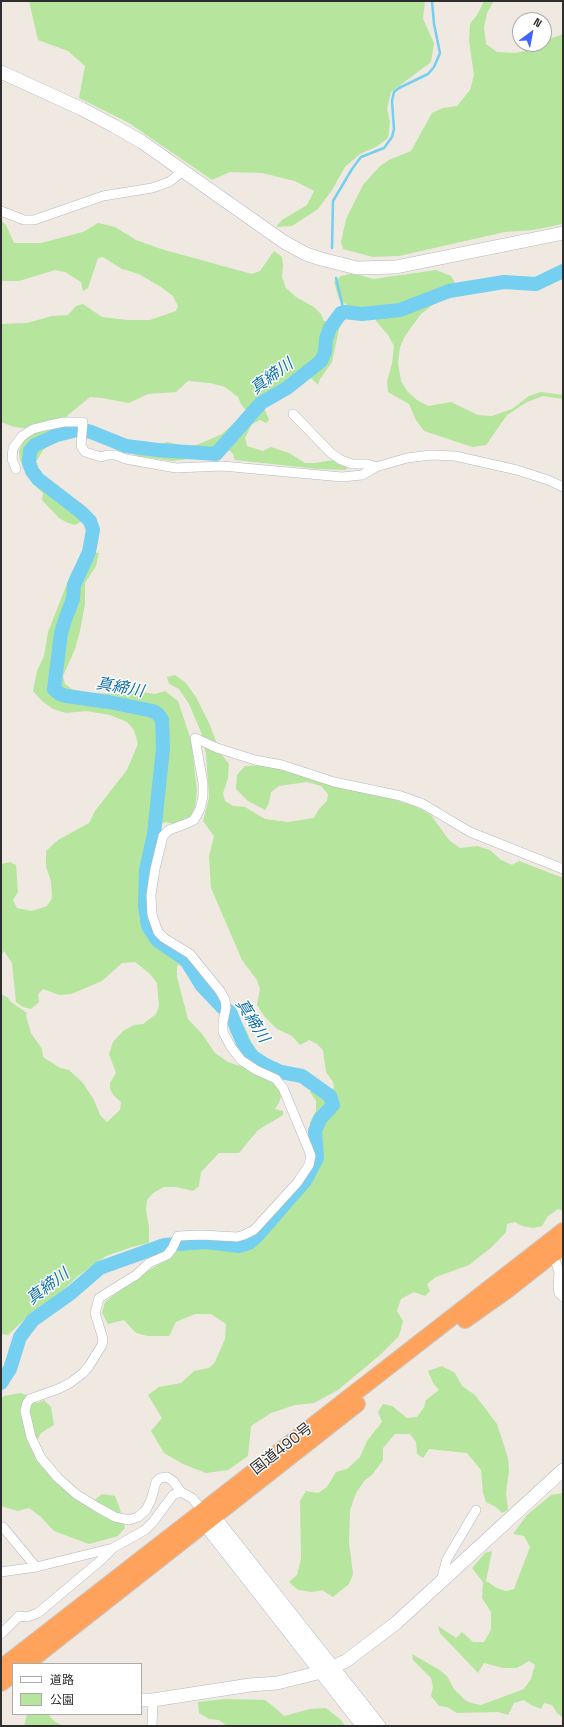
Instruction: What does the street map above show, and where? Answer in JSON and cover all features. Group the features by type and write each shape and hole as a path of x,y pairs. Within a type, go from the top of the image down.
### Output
{"highway":[{"name":"国道490号","path":"22,1663 553,1248 563,1231"},
{"name":"国道490号","path":"27,1663 207,1517"}],"street":[{"path":"1,72 82,109 114,126 142,142 284,242 306,254 341,265 357,268 403,266 563,233"},
{"path":"1,211 24,220 34,220 103,196 152,188 169,182 183,171"},
{"path":"293,414 331,453 341,460 376,467"},
{"path":"16,469 12,459 13,448 22,436 33,429 49,425 64,422 83,422 81,446 85,452 101,457 107,454 176,468 222,466 342,477 362,475 376,467 406,458 431,455 454,456 517,470 548,480 563,487"},
{"path":"379,1726 333,1667 192,1498 181,1492 173,1481 167,1478 160,1478 156,1482 151,1500 146,1510 138,1517 129,1520 115,1517 76,1494 58,1478 41,1458 31,1437 25,1412 27,1403 30,1399 70,1383 83,1374 89,1366 102,1345 103,1339 95,1313 99,1298 136,1275 149,1263 167,1255 178,1236 202,1235 237,1237 244,1236 254,1230 297,1183 309,1165 311,1156 283,1088 276,1079 256,1070 241,1060 231,1047 223,1032 225,1000 220,991 190,954 164,938 158,932 154,924 150,906 155,869 163,836 169,830 194,820 200,809 203,797 195,738 217,748 255,760 282,765 334,782 401,796 422,804 470,832 563,869"},
{"path":"553,1248 557,1264 559,1293 563,1297"},
{"path":"152,1726 147,1700 250,1685 277,1683 321,1672 346,1661 396,1623 563,1470"},
{"path":"1,1572 36,1567 113,1548 145,1530 153,1522 173,1495 181,1492"},
{"path":"440,1582 447,1559 476,1510"},
{"path":"207,1517 321,1672 363,1726"},
{"path":"3,1527 36,1567"},
{"path":"1,1634 19,1616 27,1617 38,1613 100,1561 113,1548"}],"green space":[{"path":"29,1 425,1 423,19 434,43 431,62 391,92 387,108 390,122 388,138 376,147 360,154 345,167 332,190 318,209 292,226 276,227 282,220 307,205 314,191 295,181 262,173 230,172 212,180 129,123 79,98 85,66 68,51 38,40"},
{"path":"484,1 494,1 487,13 484,27 486,44 497,52 552,52 552,38 563,34 563,224 533,230 505,232 399,256 373,257 343,249 341,242 346,219 363,185 380,166 389,160 411,151 432,113 443,108 457,106 470,90 474,75 469,41 470,24 477,15"},
{"path":"1,220 6,225 14,243 41,243 83,232 98,223 115,227 136,240 161,249 252,274 260,271 274,251 282,257 282,277 286,288 296,297 314,307 321,314 324,321 332,324 339,318 346,315 350,316 343,321 339,329 332,362 320,379 318,385 309,376 287,385 263,405 269,420 266,423 260,420 252,424 245,438 247,446 263,451 271,447 289,453 305,463 334,460 349,467 345,470 318,469 235,460 233,454 229,450 218,455 172,461 137,456 132,452 135,445 159,445 168,442 187,447 199,444 222,434 244,414 248,413 238,397 225,387 210,383 188,381 176,392 148,394 129,403 90,397 68,415 63,427 68,434 43,450 36,462 41,475 63,500 83,518 82,521 75,525 59,518 42,500 43,493 33,484 20,460 19,451 23,442 31,435 30,429 14,427 1,422 1,324 27,323 52,316 68,315 76,306 83,304 102,317 127,320 150,320 176,311 178,306 173,296 161,287 139,274 122,269 103,257 98,258 88,288 83,291 81,282 65,272 55,270 19,281 1,281"},
{"path":"436,270 451,276 457,286 421,314 405,336 400,347 398,363 401,381 407,391 417,400 428,406 451,402 478,415 492,416 512,409 529,396 541,392 563,395 563,399 543,396 527,402 507,415 486,445 472,447 424,431 416,420 409,404 388,392 387,381 392,364 394,346 388,335 376,321 374,310 353,310 339,299 334,282 341,276 353,273 373,279"},
{"path":"84,551 99,553 96,566 85,583 85,604 80,631 75,649 63,676 65,684 72,689 85,693 117,694 134,691 155,694 165,691 178,701 191,740 197,791 195,807 191,816 174,824 166,822 161,824 157,832 149,879 142,905 146,932 155,944 167,954 190,959 224,1003 221,1012 202,993 185,968 179,965 177,966 177,977 188,1019 202,1034 215,1053 228,1062 243,1067 250,1062 230,1032 229,1019 234,1016 245,1028 255,1050 270,1062 282,1077 282,1093 279,1103 275,1109 283,1111 283,1115 258,1130 239,1153 219,1153 201,1172 199,1186 193,1191 176,1187 164,1187 153,1193 147,1200 146,1210 149,1227 149,1243 106,1256 78,1276 56,1297 29,1315 8,1335 1,1334 1,994 27,1013 26,1016 31,1033 42,1049 43,1057 60,1068 69,1070 83,1083 94,1100 100,1115 107,1122 120,1110 121,1102 114,1096 110,1089 110,1083 116,1073 109,1054 113,1042 123,1031 134,1025 143,1024 156,1014 159,1006 157,983 149,973 135,962 122,963 102,981 71,994 59,995 43,989 38,994 39,1002 31,1009 23,1007 16,1002 12,963 4,951 1,956 1,864 10,862 16,865 18,892 13,900 17,908 32,911 47,906 52,898 51,881 46,867 46,851 58,840 89,823 95,811 127,770 138,744 134,730 127,722 110,715 86,711 66,713 53,709 42,701 33,691 37,671 44,656 48,632 72,571"},
{"path":"175,675 185,682 196,697 209,723 221,754 229,764 228,778 223,793 225,801 233,806 245,807 265,819 288,822 314,818 319,809 327,801 328,794 321,786 307,782 279,786 271,792 269,803 265,810 248,801 236,789 237,775 245,766 268,765 336,787 359,789 415,806 431,815 449,840 460,848 477,846 490,850 501,860 512,865 519,861 563,878 563,1211 558,1209 548,1216 542,1226 533,1228 522,1226 515,1222 507,1224 506,1232 493,1246 469,1265 436,1277 427,1284 430,1291 425,1296 414,1292 401,1299 397,1311 403,1321 399,1336 380,1355 338,1390 314,1403 295,1405 271,1413 251,1426 248,1456 228,1470 206,1473 183,1464 164,1453 151,1431 162,1418 148,1395 159,1387 181,1383 194,1371 209,1368 215,1362 225,1339 226,1324 211,1314 195,1314 176,1322 169,1336 148,1336 136,1333 124,1320 108,1324 102,1313 105,1302 130,1282 172,1256 178,1248 193,1247 245,1252 262,1238 296,1202 319,1166 320,1149 310,1134 310,1122 316,1111 316,1101 310,1092 314,1087 323,1093 334,1088 333,1082 326,1072 323,1050 317,1044 309,1040 300,1045 292,1036 277,1029 264,1016 257,1005 260,989 257,980 242,960 211,888 209,856 214,836 203,821 209,798 206,754 201,732 189,704 179,689 169,684 167,677"},
{"path":"442,1366 455,1373 462,1386 475,1395 497,1424 508,1458 509,1471 506,1493 508,1510 502,1513 496,1507 486,1502 483,1493 481,1470 467,1453 429,1449 423,1458 417,1454 416,1442 410,1434 395,1434 383,1448 383,1460 372,1475 365,1480 356,1493 350,1510 349,1542 353,1574 349,1584 333,1597 322,1590 312,1592 298,1590 289,1582 297,1575 301,1559 300,1501 306,1491 318,1493 327,1487 336,1472 347,1469 360,1457 367,1441 382,1422 378,1412 383,1404 392,1406 407,1418 417,1417 424,1407 426,1400 439,1390 433,1383 428,1371"},
{"path":"21,1393 37,1403 44,1400 51,1407 54,1425 41,1433 33,1448 89,1505 102,1494 115,1496 125,1528 118,1536 89,1544 54,1531 41,1517 29,1508 18,1511 1,1506 1,1399 4,1396"},
{"path":"563,1493 563,1718 557,1713 552,1705 544,1703 541,1709 524,1700 514,1703 508,1715 498,1712 457,1713 447,1707 439,1706 431,1696 433,1686 431,1678 413,1660 412,1654 447,1676 454,1689 465,1700 471,1703 481,1705 524,1689 531,1679 535,1665 529,1661 517,1668 503,1668 484,1663 478,1673 440,1633 438,1626 456,1638 462,1632 473,1642 484,1642 491,1630 491,1612 482,1598 483,1582 472,1568 485,1553 492,1551 486,1581 497,1588 506,1591 514,1589 530,1547 524,1536 513,1534 527,1515 551,1495"},
{"path":"226,1699 265,1700 284,1716 310,1709 326,1708 341,1720 345,1726 227,1726 219,1720 209,1719 199,1713 198,1702"},
{"path":"27,1715 49,1715 54,1721 63,1726 24,1726"}],"waterway":[{"path":"332,248 333,201 361,157 384,148 392,137 394,129 392,101 394,92 428,74 434,67 440,53 434,24 432,1"},
{"name":"真締川","path":"1,1383 10,1369 20,1337 33,1320 71,1293 100,1268 164,1245 206,1242 239,1246 249,1243 257,1236 305,1181 317,1158 315,1131 320,1119 333,1105 330,1096 302,1076 281,1072 253,1057 243,1043 230,1012 222,1007 202,986 186,960 157,940 148,926 145,906 146,870 154,834 163,748 162,720 158,714 153,711 109,702 66,696 60,694 54,689 61,633 73,599 74,585 89,552 93,530 90,521 81,512 38,479 32,471 29,463 30,451 35,445 57,435 81,429 126,446 216,454 261,403 287,388 321,361 325,352 326,339 330,328 341,313 362,314 400,310 449,291 504,282 536,284 563,271"},
{"path":"336,278 344,312"}]}
